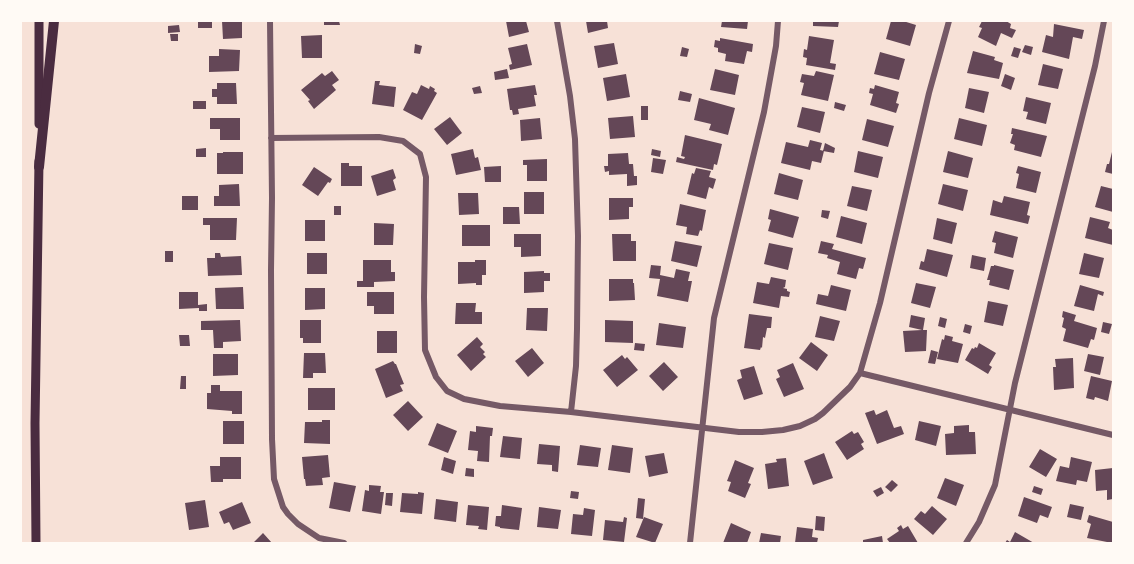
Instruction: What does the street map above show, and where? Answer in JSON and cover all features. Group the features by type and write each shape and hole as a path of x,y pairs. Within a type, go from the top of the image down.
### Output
{"highway":[{"path":"36,543 39,21"},
{"path":"39,167 54,21"}],"street":[{"path":"270,21 274,479 283,507 304,530 319,538 344,543"},
{"path":"557,21 575,139 578,305 576,366 571,412"},
{"path":"690,543 714,318 764,112 776,46 778,21"},
{"path":"271,138 379,137 403,141 420,154 426,177 424,338 428,359 436,377 447,391 464,399 500,406 739,432 783,430 800,426 823,413 842,396 860,373 880,303 928,93 949,21"},
{"path":"966,543 979,522 995,484 1015,383 1095,66 1104,21"},
{"path":"860,373 1113,435"}],"building":[{"path":"198,21 212,21 212,28 198,28"},
{"path":"222,21 242,21 242,38 223,39"},
{"path":"324,21 339,21 340,25 324,25"},
{"path":"506,21 526,21 529,32 509,37"},
{"path":"586,21 607,21 608,28 588,33"},
{"path":"722,21 748,21 747,29 721,27"},
{"path":"813,21 839,21 838,27 813,26"},
{"path":"891,21 903,21 916,25 910,46 886,39"},
{"path":"982,21 1006,21 1011,24 1010,28 1016,30 1012,38 1001,33 996,46 978,37"},
{"path":"1054,24 1084,30 1082,39 1073,37 1069,59 1042,52 1046,35 1053,37"},
{"path":"179,25 180,32 168,33 168,26"},
{"path":"170,34 178,34 178,41 171,41"},
{"path":"322,35 322,58 302,58 301,36"},
{"path":"809,36 834,40 830,63 836,64 835,70 806,65 807,58 803,57 804,49 807,50"},
{"path":"720,38 753,44 752,52 747,51 744,64 725,61 726,54 718,52 718,48 714,47 715,40 720,41"},
{"path":"614,43 618,64 598,68 594,46"},
{"path":"415,44 422,46 420,54 414,53"},
{"path":"527,44 532,65 510,70 509,65 512,64 508,48"},
{"path":"1025,45 1033,47 1031,55 1022,52"},
{"path":"682,47 689,49 687,57 680,56"},
{"path":"1014,47 1021,49 1018,58 1011,56"},
{"path":"219,49 240,50 239,71 209,72 209,56 219,56"},
{"path":"973,51 995,57 994,60 1003,63 999,79 967,73"},
{"path":"880,52 905,59 899,80 874,74"},
{"path":"1043,64 1063,69 1058,89 1038,85"},
{"path":"507,69 509,78 495,80 494,72"},
{"path":"715,69 739,75 735,95 710,90"},
{"path":"332,71 339,80 332,85 336,90 314,109 301,90 322,73 325,76"},
{"path":"816,71 834,75 828,101 801,95 804,83 800,82 802,74 814,76"},
{"path":"626,74 630,97 607,101 603,78"},
{"path":"1005,74 1015,78 1011,90 1001,86"},
{"path":"375,81 380,81 379,85 396,87 394,107 372,104"},
{"path":"217,83 236,83 237,104 217,104 217,97 212,97 212,89 217,89"},
{"path":"421,85 429,89 430,86 437,93 422,120 403,110 412,92 417,94"},
{"path":"535,85 536,106 518,109 519,114 513,115 507,89"},
{"path":"875,85 899,92 896,113 870,105 873,94 869,93 870,88 874,89"},
{"path":"480,86 482,93 474,94 472,88"},
{"path":"969,88 989,92 984,113 965,108"},
{"path":"680,91 692,94 690,102 678,100"},
{"path":"1026,97 1051,103 1046,124 1026,119 1028,112 1023,111"},
{"path":"699,98 735,108 728,135 709,130 711,124 694,120"},
{"path":"193,101 206,101 206,109 193,109"},
{"path":"835,102 846,105 844,111 834,108"},
{"path":"641,106 648,106 648,120 641,120"},
{"path":"802,107 825,112 820,133 797,127"},
{"path":"633,116 635,137 610,139 608,118"},
{"path":"450,117 462,133 447,145 434,129"},
{"path":"210,118 240,118 240,140 220,140 220,129 210,129"},
{"path":"540,118 542,139 521,141 520,120"},
{"path":"959,118 987,125 982,146 954,139"},
{"path":"867,119 894,126 888,147 862,140"},
{"path":"1012,128 1047,136 1041,157 1014,150 1015,145 1010,143"},
{"path":"685,135 722,144 717,165 714,164 713,170 676,162 677,157 684,159 685,157 681,156"},
{"path":"810,140 822,143 820,150 824,151 821,163 812,161 810,170 781,163 786,142 808,147"},
{"path":"825,143 835,148 834,153 823,151"},
{"path":"206,148 206,157 196,157 196,149"},
{"path":"473,149 475,158 478,157 481,170 456,175 451,154"},
{"path":"652,149 661,151 660,157 651,155"},
{"path":"858,151 883,157 878,178 854,172"},
{"path":"948,151 973,158 968,178 943,172"},
{"path":"243,152 243,174 217,174 217,153"},
{"path":"1113,152 1113,174 1105,172"},
{"path":"628,153 629,164 633,164 634,176 637,176 637,185 627,186 627,174 609,175 609,171 605,172 604,166 608,166 608,154"},
{"path":"653,158 666,160 663,174 651,172"},
{"path":"547,159 547,181 527,181 527,165 523,165 523,160"},
{"path":"341,163 349,163 349,166 362,166 362,186 341,186"},
{"path":"501,166 501,182 485,182 484,167"},
{"path":"1018,166 1041,172 1036,193 1016,188"},
{"path":"314,167 332,179 318,196 302,185"},
{"path":"696,168 711,171 709,177 716,179 713,189 709,187 706,199 687,194 692,173 694,174"},
{"path":"393,169 396,190 377,196 371,176"},
{"path":"779,173 803,180 798,200 774,194"},
{"path":"239,184 240,206 214,206 214,196 219,196 219,185"},
{"path":"943,184 968,190 963,211 938,204"},
{"path":"852,186 872,190 867,211 847,206"},
{"path":"1101,186 1113,189 1113,212 1095,207"},
{"path":"524,192 544,192 544,214 524,214"},
{"path":"458,193 478,193 479,214 459,215"},
{"path":"182,196 198,196 198,210 182,210"},
{"path":"1004,196 1030,202 1027,215 1030,216 1028,224 990,215 993,200 1002,203"},
{"path":"609,198 633,198 633,207 629,207 629,219 609,220"},
{"path":"680,204 706,210 702,231 700,230 698,236 686,234 687,227 676,225"},
{"path":"334,206 341,206 341,215 334,215"},
{"path":"503,207 519,207 520,224 503,224"},
{"path":"770,209 799,217 793,238 768,231 771,220 768,219"},
{"path":"822,210 830,211 828,219 821,217"},
{"path":"841,216 867,223 862,244 836,237"},
{"path":"1090,217 1110,222 1108,228 1113,230 1113,245 1085,238"},
{"path":"203,218 237,218 236,240 210,240 210,225 203,225"},
{"path":"937,218 957,223 952,244 933,239"},
{"path":"305,220 325,220 325,241 305,241"},
{"path":"374,223 394,224 393,245 374,245"},
{"path":"462,225 490,225 490,246 462,246"},
{"path":"995,231 1018,237 1013,258 994,253 996,243 992,242"},
{"path":"514,234 541,234 541,256 521,257 521,247 514,247"},
{"path":"612,234 631,234 631,241 636,241 636,261 613,261"},
{"path":"675,241 702,246 697,267 671,261"},
{"path":"821,241 834,244 832,249 866,258 863,269 859,268 856,279 837,274 840,262 827,258 828,255 818,253"},
{"path":"769,243 793,248 788,270 764,264"},
{"path":"927,249 953,255 947,277 919,269 921,261 924,262"},
{"path":"165,251 173,251 173,262 165,262"},
{"path":"215,253 220,253 221,257 241,256 242,275 208,276 207,258 215,258"},
{"path":"307,253 327,253 327,274 307,274"},
{"path":"1084,253 1104,258 1099,278 1079,274"},
{"path":"972,255 986,258 984,271 970,268"},
{"path":"363,260 391,260 391,272 395,272 395,281 374,282 374,287 357,287 357,281 363,281"},
{"path":"475,260 486,260 486,275 482,275 482,285 458,284 458,262 475,262"},
{"path":"651,265 661,266 660,275 674,278 676,269 690,272 688,281 692,281 688,302 657,296 660,279 649,278"},
{"path":"991,266 1014,270 1009,290 989,285 990,280 987,280"},
{"path":"544,271 544,273 550,273 550,281 544,281 544,292 524,293 524,272"},
{"path":"771,277 786,280 783,288 790,292 789,297 781,296 779,308 753,303 757,282 769,284"},
{"path":"609,279 633,279 635,300 609,301"},
{"path":"916,283 936,287 930,308 911,303"},
{"path":"831,285 851,290 846,311 816,304 818,294 828,296"},
{"path":"1080,285 1104,292 1103,296 1098,294 1094,311 1074,306"},
{"path":"243,287 244,309 216,309 215,288"},
{"path":"305,288 325,288 325,309 305,310"},
{"path":"179,292 198,292 198,305 207,304 207,311 199,311 199,308 179,309"},
{"path":"367,292 394,292 394,314 374,314 374,306 367,306"},
{"path":"988,301 1008,305 1003,326 984,322"},
{"path":"456,303 476,303 475,312 482,312 482,324 455,324"},
{"path":"527,308 548,308 547,331 526,330"},
{"path":"1063,311 1076,315 1074,321 1097,328 1094,340 1091,339 1088,348 1063,341 1066,329 1062,327"},
{"path":"749,314 772,317 771,328 767,328 760,350 744,348"},
{"path":"911,315 925,318 923,330 927,330 926,351 905,352 903,331 922,330 909,327"},
{"path":"820,316 840,321 834,341 815,337"},
{"path":"940,317 947,319 945,328 938,326"},
{"path":"240,320 241,341 223,342 223,348 214,348 213,330 201,330 201,321"},
{"path":"300,320 321,320 321,343 303,343 303,338 300,338"},
{"path":"605,320 633,321 633,343 605,342"},
{"path":"1103,322 1112,324 1109,334 1101,332"},
{"path":"659,323 686,327 683,348 656,345"},
{"path":"965,324 972,326 970,334 963,332"},
{"path":"377,331 397,331 397,353 377,353"},
{"path":"179,335 189,335 190,346 180,346"},
{"path":"945,335 953,337 952,341 963,344 958,363 937,359"},
{"path":"477,337 483,344 480,347 486,357 471,371 457,355"},
{"path":"811,342 828,355 817,371 799,358"},
{"path":"635,343 645,344 644,351 634,350"},
{"path":"979,343 996,353 989,365 992,367 988,374 965,360 972,348 977,348"},
{"path":"532,348 544,363 528,377 515,361"},
{"path":"931,350 938,352 935,364 928,363"},
{"path":"304,353 325,353 326,373 313,373 313,378 303,378"},
{"path":"213,354 238,354 238,375 213,376"},
{"path":"1088,354 1104,357 1100,375 1084,371"},
{"path":"622,355 625,359 627,357 638,370 617,387 603,370"},
{"path":"1073,358 1074,388 1054,390 1055,359"},
{"path":"393,361 404,384 400,385 403,391 386,398 375,369"},
{"path":"664,362 678,377 663,391 649,376"},
{"path":"793,363 804,389 784,397 776,379 780,377 777,370"},
{"path":"754,366 763,394 744,400 737,380 742,378 740,370"},
{"path":"181,376 186,376 186,389 180,389"},
{"path":"1091,376 1112,381 1108,401 1095,397 1094,400 1086,398"},
{"path":"211,385 220,385 220,391 242,391 242,414 207,409 207,393 211,393"},
{"path":"308,388 335,388 335,410 308,410"},
{"path":"408,401 423,417 408,431 393,415"},
{"path":"874,410 876,415 887,410 894,428 901,426 904,434 877,444 865,413"},
{"path":"322,420 330,420 330,444 304,443 305,422 322,422"},
{"path":"223,421 244,421 244,444 223,444"},
{"path":"919,421 941,426 936,446 915,440"},
{"path":"437,423 457,431 448,453 428,445"},
{"path":"969,425 969,432 975,432 976,454 946,455 945,434 954,433 954,426"},
{"path":"476,426 493,428 492,436 490,436 489,462 477,461 478,451 468,450 470,431 476,432"},
{"path":"852,431 854,434 858,432 864,442 861,444 864,449 847,460 835,442"},
{"path":"503,436 522,438 520,459 500,457"},
{"path":"539,444 560,446 558,472 552,471 552,465 537,464"},
{"path":"580,445 601,448 598,467 577,465"},
{"path":"612,445 633,448 630,473 608,470"},
{"path":"1040,449 1057,459 1046,477 1029,467"},
{"path":"664,453 668,473 649,477 645,456"},
{"path":"824,453 833,478 813,485 804,461"},
{"path":"328,455 330,477 322,478 323,485 306,486 302,457"},
{"path":"220,457 241,457 241,479 211,482 210,466 220,466"},
{"path":"444,457 456,461 453,474 441,470"},
{"path":"1071,457 1092,462 1087,482 1077,480 1076,485 1056,481 1060,466 1069,468"},
{"path":"786,458 789,486 768,489 765,464"},
{"path":"735,460 754,468 745,498 728,491 731,482 727,481"},
{"path":"466,468 474,469 474,477 465,476"},
{"path":"1113,468 1113,499 1107,500 1107,490 1096,491 1095,470"},
{"path":"945,478 964,485 956,506 937,498"},
{"path":"892,480 898,485 891,492 885,487"},
{"path":"334,482 356,486 350,512 329,508"},
{"path":"369,485 381,486 380,492 384,492 381,514 362,511 365,490 369,491"},
{"path":"1034,486 1043,489 1041,495 1032,492"},
{"path":"881,487 884,493 877,497 873,491"},
{"path":"571,491 579,492 578,499 570,498"},
{"path":"418,492 424,493 422,514 400,512 402,493 418,494"},
{"path":"386,493 393,493 392,506 385,505"},
{"path":"1024,497 1052,507 1048,518 1040,515 1037,523 1018,516"},
{"path":"638,498 645,499 643,519 636,518"},
{"path":"436,499 458,502 456,522 434,519"},
{"path":"205,500 209,527 189,530 185,503"},
{"path":"242,502 251,523 233,530 229,522 224,524 219,512"},
{"path":"1070,504 1084,507 1081,520 1067,517"},
{"path":"468,505 489,507 487,530 478,529 479,526 466,525"},
{"path":"502,505 522,508 519,530 495,526 496,516 501,516"},
{"path":"932,506 947,519 933,535 914,519 921,511 925,514"},
{"path":"539,507 561,510 558,529 537,527"},
{"path":"584,508 595,510 592,536 571,534 573,514 583,515"},
{"path":"1089,515 1113,522 1112,543 1087,538 1091,524 1087,522"},
{"path":"816,516 825,517 824,531 815,530"},
{"path":"624,517 627,518 624,542 603,540 605,520 623,522"},
{"path":"644,517 663,524 655,543 636,537"},
{"path":"731,523 751,532 747,543 723,543"},
{"path":"901,525 903,529 908,526 918,543 890,543 887,539 899,531 897,528"},
{"path":"797,527 813,529 812,537 818,538 817,543 795,543"},
{"path":"1015,532 1034,543 1005,543 1007,540 1010,542"},
{"path":"263,533 272,543 253,543"},
{"path":"761,533 781,536 780,543 759,543"},
{"path":"882,536 883,543 863,543 863,540"}]}
